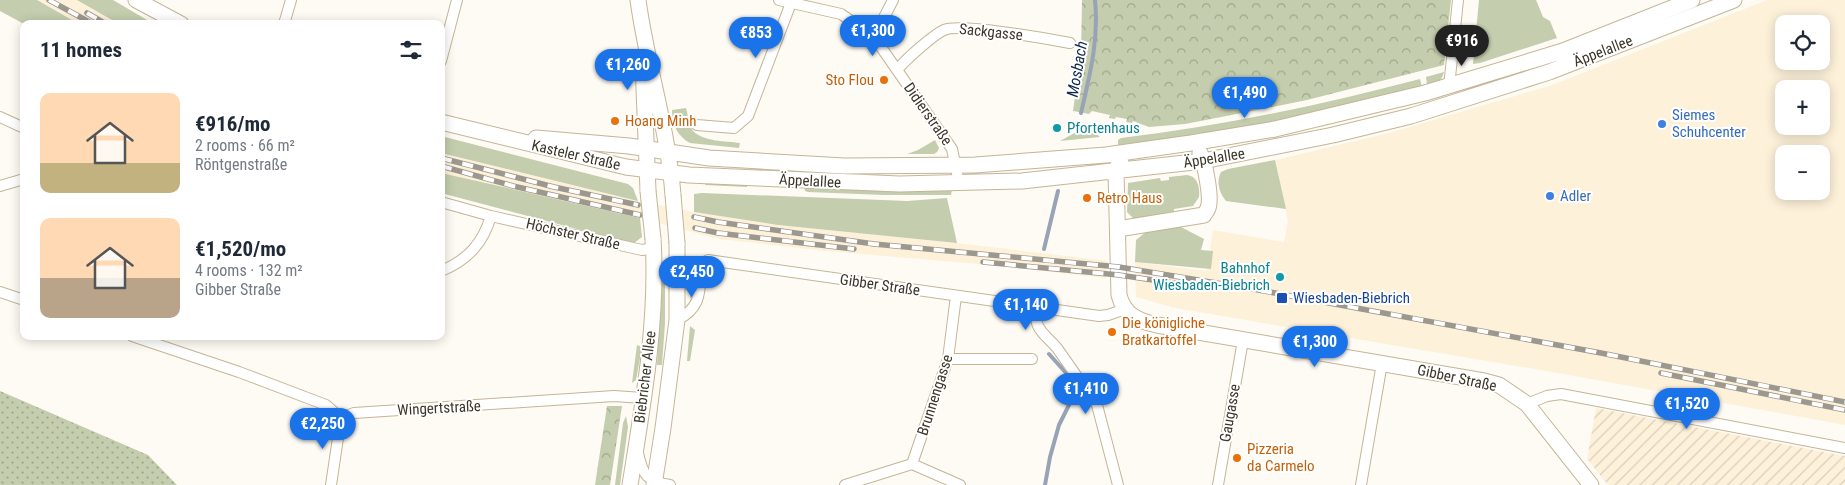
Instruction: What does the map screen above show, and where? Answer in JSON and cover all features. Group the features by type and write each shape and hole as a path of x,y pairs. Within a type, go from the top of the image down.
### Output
{"main road":[{"path":"136,0 174,20"},
{"path":"638,0 642,31"},
{"name":"Äppelallee","path":"646,149 728,159 844,166 956,166 1052,160 1192,144 1313,121 1449,87 1562,51 1692,0"},
{"name":"Äppelallee","path":"670,173 689,176 861,184 959,184 1022,181 1204,161 1333,135 1450,105 1549,72 1734,0"},
{"name":"Biebricher Allee","path":"630,485 644,398 653,304 653,244 648,191 642,31"},
{"name":"Biebricher Allee","path":"642,31 668,153 678,286 677,320 654,484"},
{"name":"Kasteler Straße","path":"445,123 626,167 670,173"},
{"name":"Kasteler Straße","path":"482,132 646,149"},
{"path":"1118,229 1204,215 1209,203 1204,161 1200,151 1192,144"},
{"path":"1124,309 1120,295 1116,171 1121,162 1145,150"},
{"name":"Gibber Straße","path":"1124,309 1134,318 1146,323 1492,383 1510,391 1527,404 1591,485"},
{"path":"644,398 667,400"}],"street":[{"path":"285,20 291,0"},
{"path":"445,46 457,0"},
{"name":"Didierstraße","path":"779,0 840,14 874,37 952,149 959,184"},
{"path":"874,37 893,0"},
{"path":"1449,87 1458,0"},
{"path":"697,125 729,129 738,126 748,116 790,3"},
{"name":"Sackgasse","path":"897,70 938,34 950,28 1048,38 1070,44"},
{"path":"0,117 20,126"},
{"path":"0,186 20,180"},
{"name":"Höchster Straße","path":"445,203 491,216 642,250 653,244"},
{"path":"445,269 472,252 485,233 491,216"},
{"name":"Gibber Straße","path":"677,320 689,314 695,305 698,297 702,264 708,260 1099,316 1124,309"},
{"path":"0,292 20,299"},
{"name":"Brunnengasse","path":"912,464 948,359 956,296"},
{"path":"1035,307 1037,326 1058,348 1097,405 1118,485"},
{"path":"144,340 326,404 341,418 330,485"},
{"name":"Gaugasse","path":"1218,485 1243,340"},
{"path":"948,359 1032,359"},
{"path":"1362,485 1382,364"},
{"path":"1527,404 1547,396 1561,394 1845,448"},
{"name":"Wingertstraße","path":"341,418 354,413 614,396 644,398"},
{"path":"636,446 642,469 648,478 654,484 670,485"},
{"path":"845,485 912,464 960,485"}],"shaded area":[{"path":"37,0 77,0 112,20 72,20"},
{"path":"1767,0 1845,0 1845,425 1569,375 1175,308 1136,297 1135,262 1207,271 1213,230 1284,242 1288,221 1275,160 1389,133 1552,85"},
{"path":"445,154 638,201 694,212 778,225 957,243 1108,261 1106,278 719,239 640,218 445,174"},
{"path":"1596,408 1845,456 1845,485 1608,485 1587,459"}],"green space":[{"path":"0,0 37,0 72,20 20,20 20,22 0,11"},
{"path":"77,0 113,0 147,20 112,20"},
{"path":"1082,0 1451,0 1444,65 1307,100 1185,124 1149,127 1133,121 1132,123 1126,122 1127,119 1109,118 1110,115 1092,111 1089,114 1073,111 1081,54"},
{"path":"1479,0 1536,0 1543,17 1550,21 1557,38 1473,64"},
{"path":"1444,72 1439,81 1427,84 1426,77"},
{"path":"1420,79 1422,87 1271,123 1118,147 1118,140 1121,138 1271,114 1346,98"},
{"path":"686,108 693,131 698,135 715,140 740,143 739,148 690,143 685,140 676,129 672,110"},
{"path":"1087,126 1100,137 1060,141"},
{"path":"445,137 628,184 633,188 638,201 445,154"},
{"path":"935,140 939,148 934,154 907,154 918,150"},
{"path":"1275,160 1286,209 1226,201 1219,187 1221,172"},
{"path":"445,174 640,218 642,237 634,243 445,194"},
{"path":"1187,175 1194,178 1199,186 1199,197 1193,206 1174,209 1174,212 1134,219 1127,212 1128,183 1160,178 1161,181 1169,180 1169,177"},
{"path":"706,182 747,183 747,187 705,185"},
{"path":"804,187 902,191 952,190 951,195 884,195 808,192 805,191"},
{"path":"694,194 907,201 947,198 957,243 778,225 694,212"},
{"path":"1168,227 1181,227 1204,239 1201,250 1213,251 1211,269 1135,262 1136,240 1147,231"},
{"path":"690,264 696,265 695,288 690,299"},
{"path":"665,277 665,323 662,365 657,365 662,278"},
{"path":"690,326 695,330 690,361 687,361"},
{"path":"637,345 642,347 636,380 632,383"},
{"path":"0,391 148,455 177,485 0,485"},
{"path":"607,406 622,406 610,485 595,485"},
{"path":"626,416 628,427 620,485 615,485 623,423"}],"waterway":[{"name":"Mosbach","path":"1081,113 1095,43 1095,0"},
{"name":"Mosbach","path":"1044,249 1058,191"},
{"name":"Mosbach","path":"1045,485 1059,425 1074,395 1067,374 1049,354"}],"railway":[{"path":"49,0 86,20"},
{"path":"87,13 99,20"},
{"path":"445,159 554,187 638,205"},
{"path":"445,167 513,186 640,215"},
{"path":"694,217 874,244 1119,267 1253,289 1601,353 1845,402"},
{"path":"695,228 718,233 854,249"},
{"path":"983,262 1119,275 1187,285"},
{"path":"1661,373 1845,410"}],"place":[{"name":"Sto Flou","path":"884,80"},
{"name":"Hoang Minh","path":"615,121"},
{"name":"Siemes Schuhcenter","path":"1662,124"},
{"name":"Pfortenhaus","path":"1057,128"},
{"name":"Adler","path":"1550,196"},
{"name":"Retro Haus","path":"1087,198"},
{"name":"Bahnhof Wiesbaden-Biebrich","path":"1280,277"},
{"name":"Wiesbaden-Biebrich","path":"1282,298"},
{"name":"Die königliche Bratkartoffel","path":"1112,332"},
{"name":"Pizzeria da Carmelo","path":"1237,458"}]}
